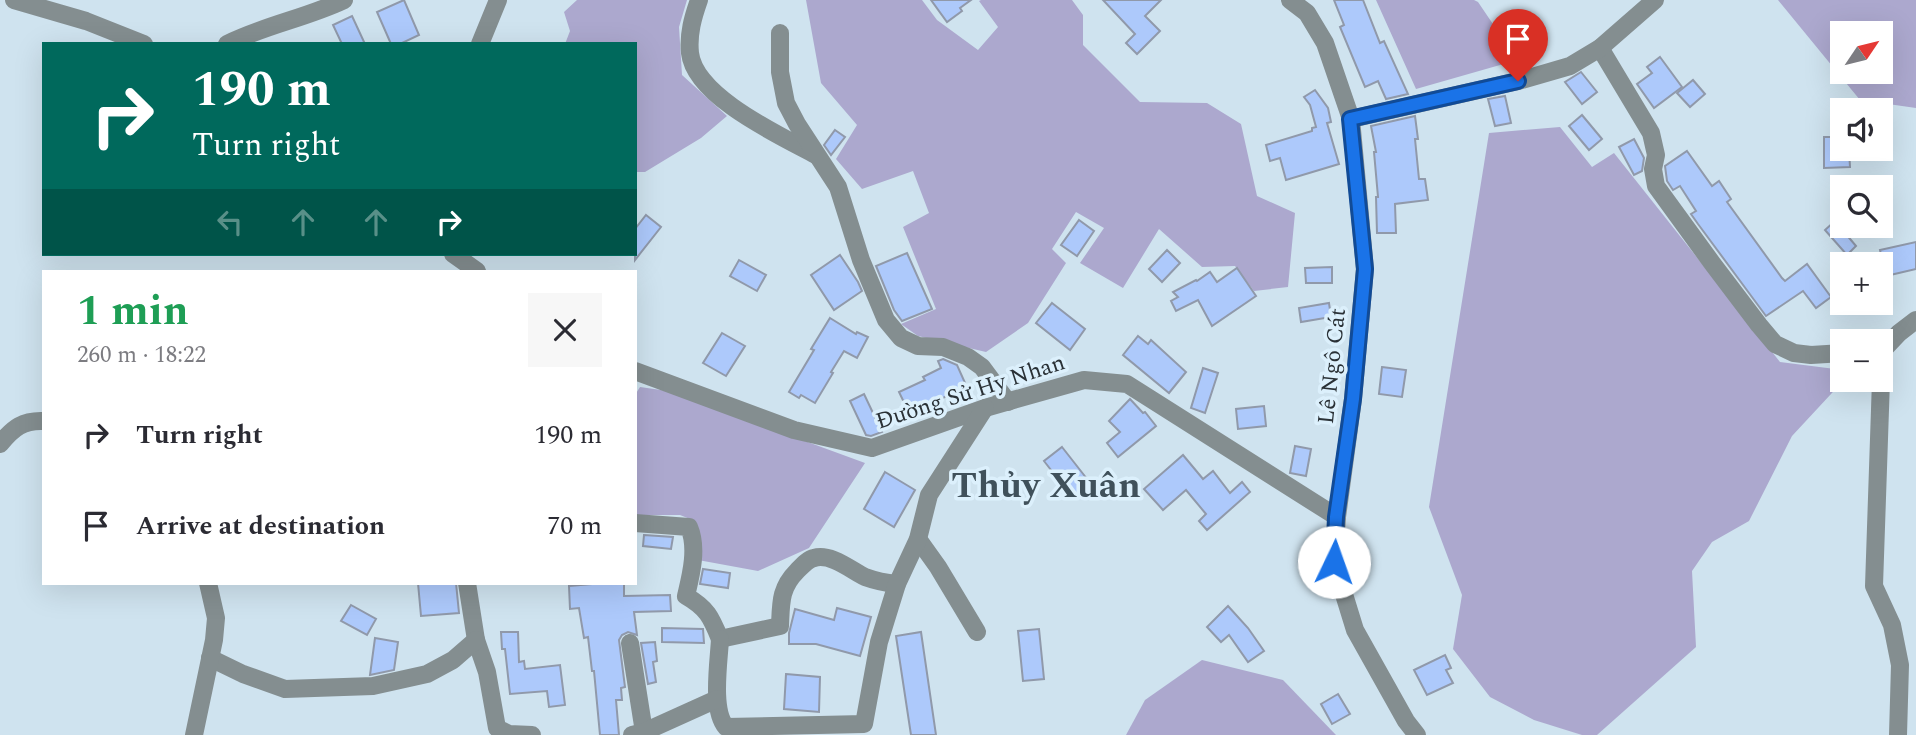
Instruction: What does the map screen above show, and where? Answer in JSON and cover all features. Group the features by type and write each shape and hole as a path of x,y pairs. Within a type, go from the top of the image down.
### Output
{"street":[{"path":"15,0 86,21 139,42"},
{"path":"231,42 248,33 317,12 344,0"},
{"path":"481,42 498,0"},
{"path":"699,0 691,22 690,54 704,82 749,119 819,157"},
{"name":"Lê Ngô Cát","path":"1290,0 1307,13 1325,43 1350,119 1365,269 1353,399 1336,517 1334,562 1355,629 1417,735"},
{"path":"1350,119 1518,81 1570,66 1600,48 1656,0"},
{"path":"780,33 780,72 786,103 838,187 861,260 886,320 901,338 918,346 943,347 968,357 982,367 1008,402"},
{"path":"1600,48 1651,133 1657,155 1653,169 1656,186 1712,263 1775,344 1794,353 1830,354"},
{"path":"456,256 476,270"},
{"path":"1893,339 1916,320"},
{"name":"Đường Sử Hy Nhan","path":"637,372 794,430 873,449 985,408 1084,380 1127,384 1336,517"},
{"path":"1881,392 1874,586 1892,625 1900,665 1898,735"},
{"path":"637,523 689,527 692,535 692,569 686,596 700,604 711,617 720,639 717,699 721,722 726,727 864,724 879,642 897,584 918,539 929,495 985,408"},
{"path":"0,444 20,424 32,420 42,421"},
{"path":"918,539 977,632"},
{"path":"720,639 780,626 783,590 789,579 812,558 832,560 867,578 897,584"},
{"path":"194,735 214,640 216,618 208,585"},
{"path":"467,585 476,640 487,672 497,728 509,734 532,735"},
{"path":"210,658 243,674 285,689 373,686 427,674 453,660 476,640"},
{"path":"630,643 638,734 717,699"}],"shaded area":[{"path":"577,0 687,0 679,27 682,75 727,116 701,138 645,172 637,172 637,42 566,42 570,31 564,12"},
{"path":"806,0 922,0 937,20 978,50 998,27 979,1 1072,0 1083,15 1083,45 1140,102 1207,103 1241,124 1257,196 1295,213 1288,287 1254,291 1235,266 1202,267 1159,229 1123,288 1080,263 1104,228 1076,212 1052,249 1066,263 1028,323 986,352 918,336 901,324 936,309 903,227 929,213 913,171 862,189 836,159 857,125 821,83"},
{"path":"1376,0 1474,0 1499,33 1502,44 1514,47 1521,59 1416,89"},
{"path":"1778,0 1916,0 1916,108 1893,105 1893,98 1858,98 1847,84 1894,84 1894,21 1830,21 1830,63"},
{"path":"1560,127 1592,167 1614,153 1780,362 1830,368 1830,392 1833,392 1792,436 1749,521 1712,542 1692,571 1696,647 1597,735 1582,735 1534,720 1490,697 1453,649 1462,595 1429,507 1489,133"},
{"path":"640,387 668,391 865,463 809,548 758,571 698,560 695,521 680,515 637,515 637,392"},
{"path":"1202,660 1283,680 1336,735 1126,735 1145,700"}],"building":[{"path":"404,0 419,35 404,42 390,42 377,12"},
{"path":"931,0 971,0 947,22"},
{"path":"1103,0 1161,0 1145,16 1160,31 1137,54 1126,43 1135,34"},
{"path":"1334,0 1363,0 1380,43 1384,41 1408,94 1386,99 1378,81 1365,87 1340,27 1344,25"},
{"path":"352,16 364,42 341,42 333,25"},
{"path":"1660,57 1682,87 1654,108 1637,84 1652,73 1647,67"},
{"path":"1581,72 1597,92 1582,104 1565,82"},
{"path":"1693,80 1705,94 1690,107 1677,93"},
{"path":"1315,90 1328,108 1331,122 1327,123 1339,164 1286,180 1280,158 1270,161 1266,145 1312,131 1312,128 1316,127 1310,105 1304,97"},
{"path":"1505,96 1511,123 1495,126 1488,99"},
{"path":"1582,115 1602,139 1589,150 1569,126"},
{"path":"1415,116 1419,179 1425,179 1428,200 1395,204 1396,233 1377,233 1376,152 1371,126"},
{"path":"835,130 845,137 831,155 824,145"},
{"path":"1824,137 1830,137 1830,161 1850,161 1850,167 1824,168"},
{"path":"1634,139 1644,158 1642,171 1634,175 1619,147"},
{"path":"1687,151 1712,186 1719,181 1731,199 1727,202 1782,278 1785,281 1807,264 1830,298 1816,308 1803,291 1766,316 1691,214 1696,211 1680,186 1673,190 1667,181 1665,166"},
{"path":"646,215 661,227 635,260 637,256 637,226"},
{"path":"1079,220 1094,231 1077,256 1061,245"},
{"path":"1832,238 1849,238 1856,246 1850,252 1844,252"},
{"path":"1916,242 1916,269 1893,274 1893,252 1880,250"},
{"path":"1167,250 1180,263 1162,282 1149,269"},
{"path":"907,253 932,309 902,321 894,310 876,266"},
{"path":"840,255 862,291 834,310 811,275"},
{"path":"739,260 766,275 757,291 730,276"},
{"path":"1332,267 1332,283 1306,283 1305,268"},
{"path":"1237,268 1256,296 1212,326 1198,300 1176,311 1171,301 1178,297 1173,292 1210,272 1217,282"},
{"path":"1052,303 1085,329 1070,350 1036,323"},
{"path":"1329,303 1331,317 1301,322 1299,308"},
{"path":"830,318 856,334 857,332 868,337 857,358 844,351 815,403 789,392"},
{"path":"722,333 745,346 726,376 703,363"},
{"path":"1138,336 1148,344 1151,340 1186,372 1169,393 1123,355"},
{"path":"943,359 957,365 970,394 956,400 953,393 924,407 925,410 911,417 899,392 925,380 923,377 941,368 938,361"},
{"path":"1382,367 1406,370 1402,397 1379,394"},
{"path":"1203,368 1218,373 1205,413 1191,408"},
{"path":"864,394 882,432 871,436 866,435 850,401"},
{"path":"1130,399 1156,426 1118,457 1107,443 1120,432 1109,421"},
{"path":"1264,406 1266,426 1238,429 1236,409"},
{"path":"1295,446 1311,449 1306,476 1290,473"},
{"path":"1062,447 1091,484 1073,498 1044,461"},
{"path":"1183,455 1203,479 1213,471 1230,493 1242,482 1250,492 1207,530 1199,521 1206,514 1186,490 1163,510 1144,489"},
{"path":"885,472 915,490 894,527 864,509"},
{"path":"644,535 673,537 671,549 643,546"},
{"path":"703,569 730,573 728,588 700,584"},
{"path":"418,585 456,585 459,613 421,616"},
{"path":"624,585 624,596 670,595 671,611 634,612 637,635 628,632 619,640 625,687 621,688 622,700 616,700 619,735 600,735 588,637 584,638 579,608 570,609 569,586"},
{"path":"351,605 376,619 367,635 341,621"},
{"path":"1228,606 1264,651 1248,662 1229,635 1221,642 1207,627"},
{"path":"837,608 871,617 860,656 816,644 789,644 795,609 834,620"},
{"path":"662,628 703,629 704,643 662,642"},
{"path":"1039,629 1044,679 1023,681 1018,631"},
{"path":"501,632 518,632 519,662 524,661 525,669 560,665 565,705 549,707 547,691 510,694"},
{"path":"921,632 936,735 911,735 896,636"},
{"path":"375,638 398,642 394,670 370,675"},
{"path":"655,642 657,661 653,662 656,682 648,684 641,643"},
{"path":"1445,655 1451,668 1446,670 1453,683 1427,695 1414,670"},
{"path":"786,674 820,677 819,712 784,709"},
{"path":"1338,694 1350,714 1332,724 1321,704"}],"district":[{"name":"Thủy Xuân","path":"1046,484"}],"route":[{"path":"1334,562 1336,517 1353,399 1365,269 1350,119 1518,81"}]}
